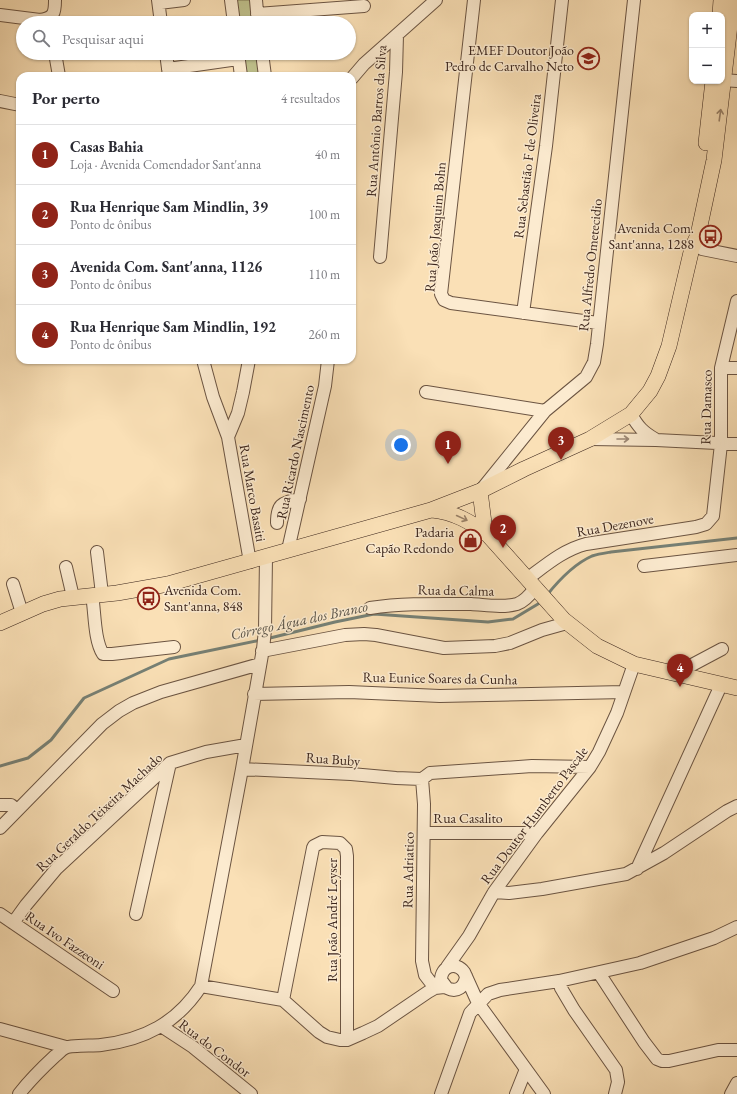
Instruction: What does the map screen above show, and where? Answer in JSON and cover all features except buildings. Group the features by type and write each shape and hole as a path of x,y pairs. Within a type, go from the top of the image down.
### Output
{"main road":[{"path":"720,12 721,0"},
{"path":"725,71 733,0"},
{"path":"0,623 43,604 72,597 97,595 168,584 432,510 480,491 590,439 631,414 650,391 663,362 697,249 691,234 704,163 723,84"},
{"path":"480,491 484,523 488,535"},
{"path":"432,510 442,511 463,519 488,535 565,621 597,646 634,664 737,688"}],"street":[{"path":"51,16 55,9 55,0"},
{"path":"161,16 158,2 184,0"},
{"path":"231,0 233,16"},
{"path":"256,0 258,16"},
{"path":"356,73 364,64 436,0"},
{"name":"Rua João Joaquim Bohn","path":"474,0 441,294 444,300 451,303 598,323"},
{"name":"Rua Sebastião F de Oliveira","path":"523,313 546,146 562,0"},
{"name":"Rua Alfredo Ometecidio","path":"480,491 545,411 579,384 590,371 594,362 634,0"},
{"path":"271,16 319,5 364,6"},
{"path":"3,18 16,19"},
{"name":"Rua Antônio Barros da Silva","path":"380,257 396,72 397,35"},
{"path":"56,60 58,72"},
{"path":"167,60 169,72 221,60"},
{"path":"238,60 240,72"},
{"path":"263,60 264,72"},
{"path":"0,101 16,104"},
{"path":"697,249 737,256"},
{"name":"Rua Damasco","path":"713,516 721,444 722,368 737,300"},
{"path":"205,364 213,398 228,437"},
{"name":"Rua Marco Basaiti","path":"248,364 238,413 228,437 250,562"},
{"name":"Rua Ricardo Nascimento","path":"288,550 325,386 328,364"},
{"path":"722,368 737,368"},
{"path":"426,392 545,411"},
{"path":"631,414 637,425 656,440"},
{"path":"590,439 656,440 737,444"},
{"path":"277,523 277,511 281,505 300,499"},
{"name":"Rua Dezenove","path":"533,586 562,553 575,547 701,526 711,521 713,516"},
{"path":"97,552 98,637 100,649 103,654 174,647"},
{"path":"644,566 737,554"},
{"path":"0,1029 66,1047 101,1045 116,1042 140,1036 170,1021 192,999 200,986 242,769 254,694 263,650 265,632 266,557"},
{"path":"66,567 72,597"},
{"path":"13,584 22,613"},
{"name":"Rua da Calma","path":"370,608 418,604 473,604 504,606 524,600 533,586"},
{"path":"263,650 345,635 364,634 444,648 495,646 510,643 565,621"},
{"path":"675,674 722,649"},
{"path":"0,828 102,724 119,711 133,703 161,692 260,664"},
{"name":"Rua Doutor Humberto Pascale","path":"444,970 469,936 494,892 536,833 590,767 607,737 634,664"},
{"path":"637,869 721,685"},
{"name":"Rua Eunice Soares da Cunha","path":"254,694 349,692 440,696 624,692"},
{"name":"Rua Geraldo Teixeira Machado","path":"13,923 57,868 170,763 206,752 246,745"},
{"path":"136,914 170,763"},
{"path":"422,779 430,773 532,766 590,767"},
{"name":"Rua Buby","path":"242,769 422,779"},
{"name":"Rua Adriatico","path":"422,779 424,804 422,961 423,969 440,987"},
{"path":"0,805 6,804 17,810"},
{"path":"494,892 509,894 613,878 626,874 664,853 727,811 737,806"},
{"name":"Rua Casalito","path":"424,833 536,833"},
{"name":"Rua João André Leyser","path":"283,1000 313,848 322,842 340,843 346,849 347,856 347,1040"},
{"name":"Rua Ivo Fazzeoni","path":"0,914 113,991"},
{"path":"441,1094 470,1012 477,1001 488,994 500,990 599,973 640,963 714,938 735,933"},
{"name":"Rua Doutor Humberto Pascale","path":"465,974 464,957 469,936"},
{"path":"422,961 429,969 444,970 455,966 459,967 465,974 477,1001 544,1094"},
{"path":"440,987 442,973 444,970"},
{"path":"599,973 644,1042 658,1059 662,1061 669,1061 718,1050 737,1050"},
{"path":"200,986 283,1000 319,1032 334,1040 347,1040 378,1026 428,992 440,987 460,989 464,983 465,974"},
{"path":"559,981 561,988 574,1010 616,1070 618,1082 615,1094"},
{"path":"440,987 477,1001"},
{"name":"Rua do Condor","path":"161,1026 188,1043 251,1094"},
{"path":"20,1094 33,1077 66,1047"},
{"path":"516,1094 526,1069"},
{"path":"731,1094 737,1083"}],"green space":[{"path":"235,0 253,0 255,16 237,16"},
{"path":"242,60 260,60 261,72 243,72"}],"waterway":[{"name":"Córrego Água dos Branco","path":"547,595 573,568 585,559 594,555 737,538"},
{"name":"Córrego Água dos Branco","path":"266,639 374,614 488,622 513,619 542,600"},
{"name":"Córrego Água dos Branco","path":"0,766 28,758 51,740 84,698 169,659 261,640"}],"place":[{"name":"EMEF Doutor João Pedro de Carvalho Neto","path":"589,58"},
{"name":"Avenida Com. Sant'anna, 1288","path":"710,236"},
{"name":"Avenida Com. Sant'anna, 1126","path":"561,460"},
{"name":"Casas Bahia","path":"448,464"},
{"name":"Padaria Capão Redondo","path":"470,540"},
{"name":"Rua Henrique Sam Mindlin, 39","path":"503,548"},
{"name":"Avenida Com. Sant'anna, 848","path":"149,598"},
{"name":"Rua Henrique Sam Mindlin, 192","path":"680,687"}]}
